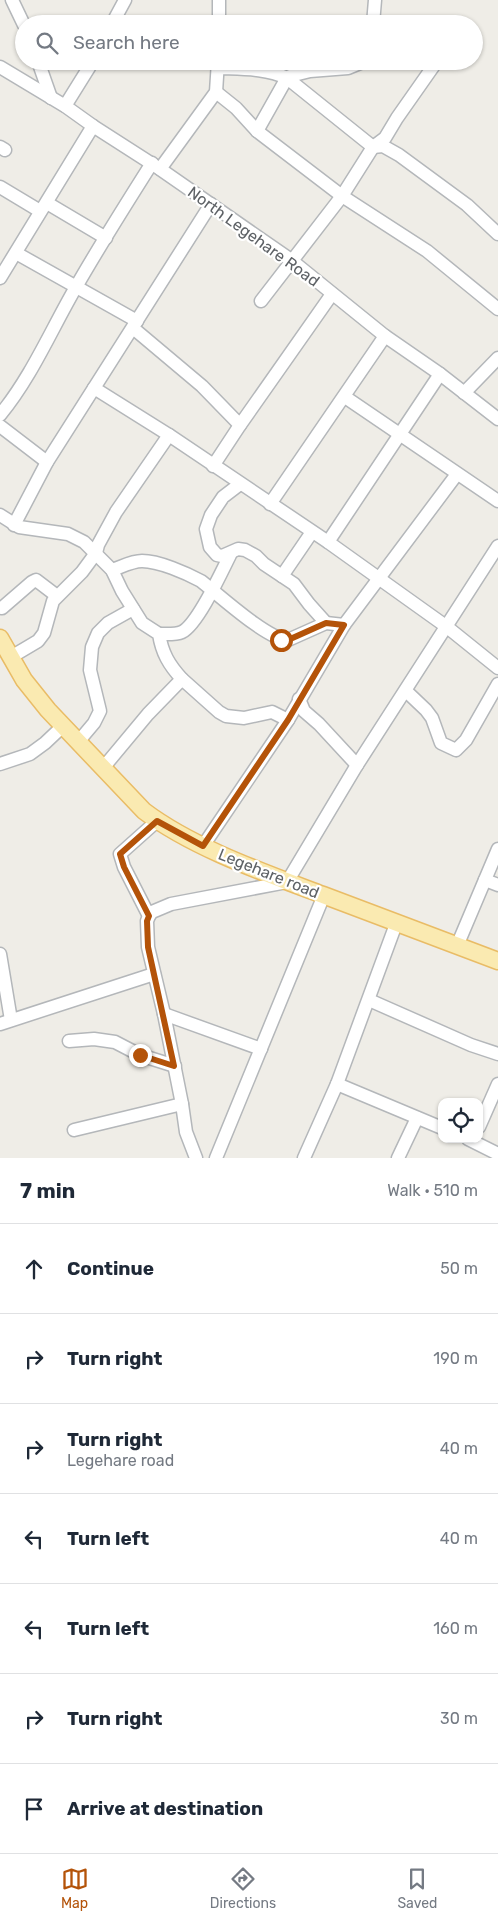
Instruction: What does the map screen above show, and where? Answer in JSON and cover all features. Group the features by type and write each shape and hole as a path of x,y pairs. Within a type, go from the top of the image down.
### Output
{"main road":[{"name":"Legehare road","path":"0,638 24,680 48,710 144,812 157,821 203,846 287,882 498,961"}],"street":[{"path":"12,0 19,15"},
{"path":"116,15 124,0"},
{"path":"218,15 219,0"},
{"path":"373,15 375,0"},
{"name":"North Legehare Road","path":"0,67 65,106 156,166 291,260 385,336 440,374 498,419"},
{"path":"41,70 51,98"},
{"path":"65,106 87,70"},
{"path":"0,415 15,397 32,369 76,287 106,238 156,166 216,92 218,70"},
{"path":"258,70 275,72 287,78 373,147 382,146 399,155 467,205 498,234"},
{"path":"257,131 287,78 294,74 323,70"},
{"path":"261,301 342,196 373,147 385,138 431,70"},
{"path":"216,92 236,108 257,131 342,196 427,251 498,309"},
{"path":"0,276 93,126"},
{"path":"0,187 106,238"},
{"path":"14,525 47,462 211,204"},
{"path":"16,253 76,287 135,325 202,386 240,425"},
{"path":"213,466 332,294"},
{"path":"270,504 385,336"},
{"path":"464,393 498,358"},
{"path":"328,542 402,434 440,374"},
{"path":"94,388 169,435 328,542 448,627 498,668"},
{"path":"345,397 498,501"},
{"path":"0,426 47,462"},
{"path":"11,657 38,641 44,634 51,607 57,596 82,572 96,553 98,545 116,512 169,435"},
{"path":"203,846 288,720 344,625 457,474"},
{"path":"240,484 223,497 211,515 206,529 210,547 217,555 222,556 238,549 245,550 294,584 326,623"},
{"path":"0,515 14,525 75,536 96,553 112,570 142,623 159,634 178,633 188,628 212,590 231,553"},
{"path":"282,576 312,532"},
{"path":"196,1158 186,1132 164,1014 148,947 147,921 149,916 152,912 171,904 287,882 358,764 448,627 498,546"},
{"path":"112,570 140,561 152,562 190,575 268,633 281,640 288,640 326,623 344,625"},
{"path":"2,608 36,580 57,596"},
{"path":"78,742 94,723 100,711 90,670 92,647 101,628 133,609"},
{"path":"159,634 161,648 168,661 182,679 219,712 226,716 244,718 272,712 288,720"},
{"path":"103,768 148,714 182,679"},
{"path":"406,691 432,718 441,743 456,750 466,740 498,684"},
{"path":"299,699 304,711 358,764"},
{"path":"0,764 30,754 46,744 63,726"},
{"path":"149,916 124,867 120,854 157,821"},
{"path":"457,946 498,849"},
{"path":"485,880 498,885"},
{"path":"216,1158 324,895"},
{"path":"304,1158 337,1084 396,924"},
{"path":"0,954 5,1022 154,974"},
{"path":"369,1000 471,1045 498,1054"},
{"path":"164,1014 261,1049"},
{"path":"69,1041 94,1039 115,1042 140,1055 174,1066"},
{"path":"337,1084 438,1126"},
{"path":"483,1118 498,1084"},
{"path":"74,1130 182,1104"},
{"path":"398,1158 417,1118"},
{"path":"476,1143 491,1154"}],"route":[{"path":"140,1055 174,1066 148,947 147,921 149,916 124,867 120,854 157,821 203,846 288,720 344,625 333,622 326,623 288,640 281,640"}]}
